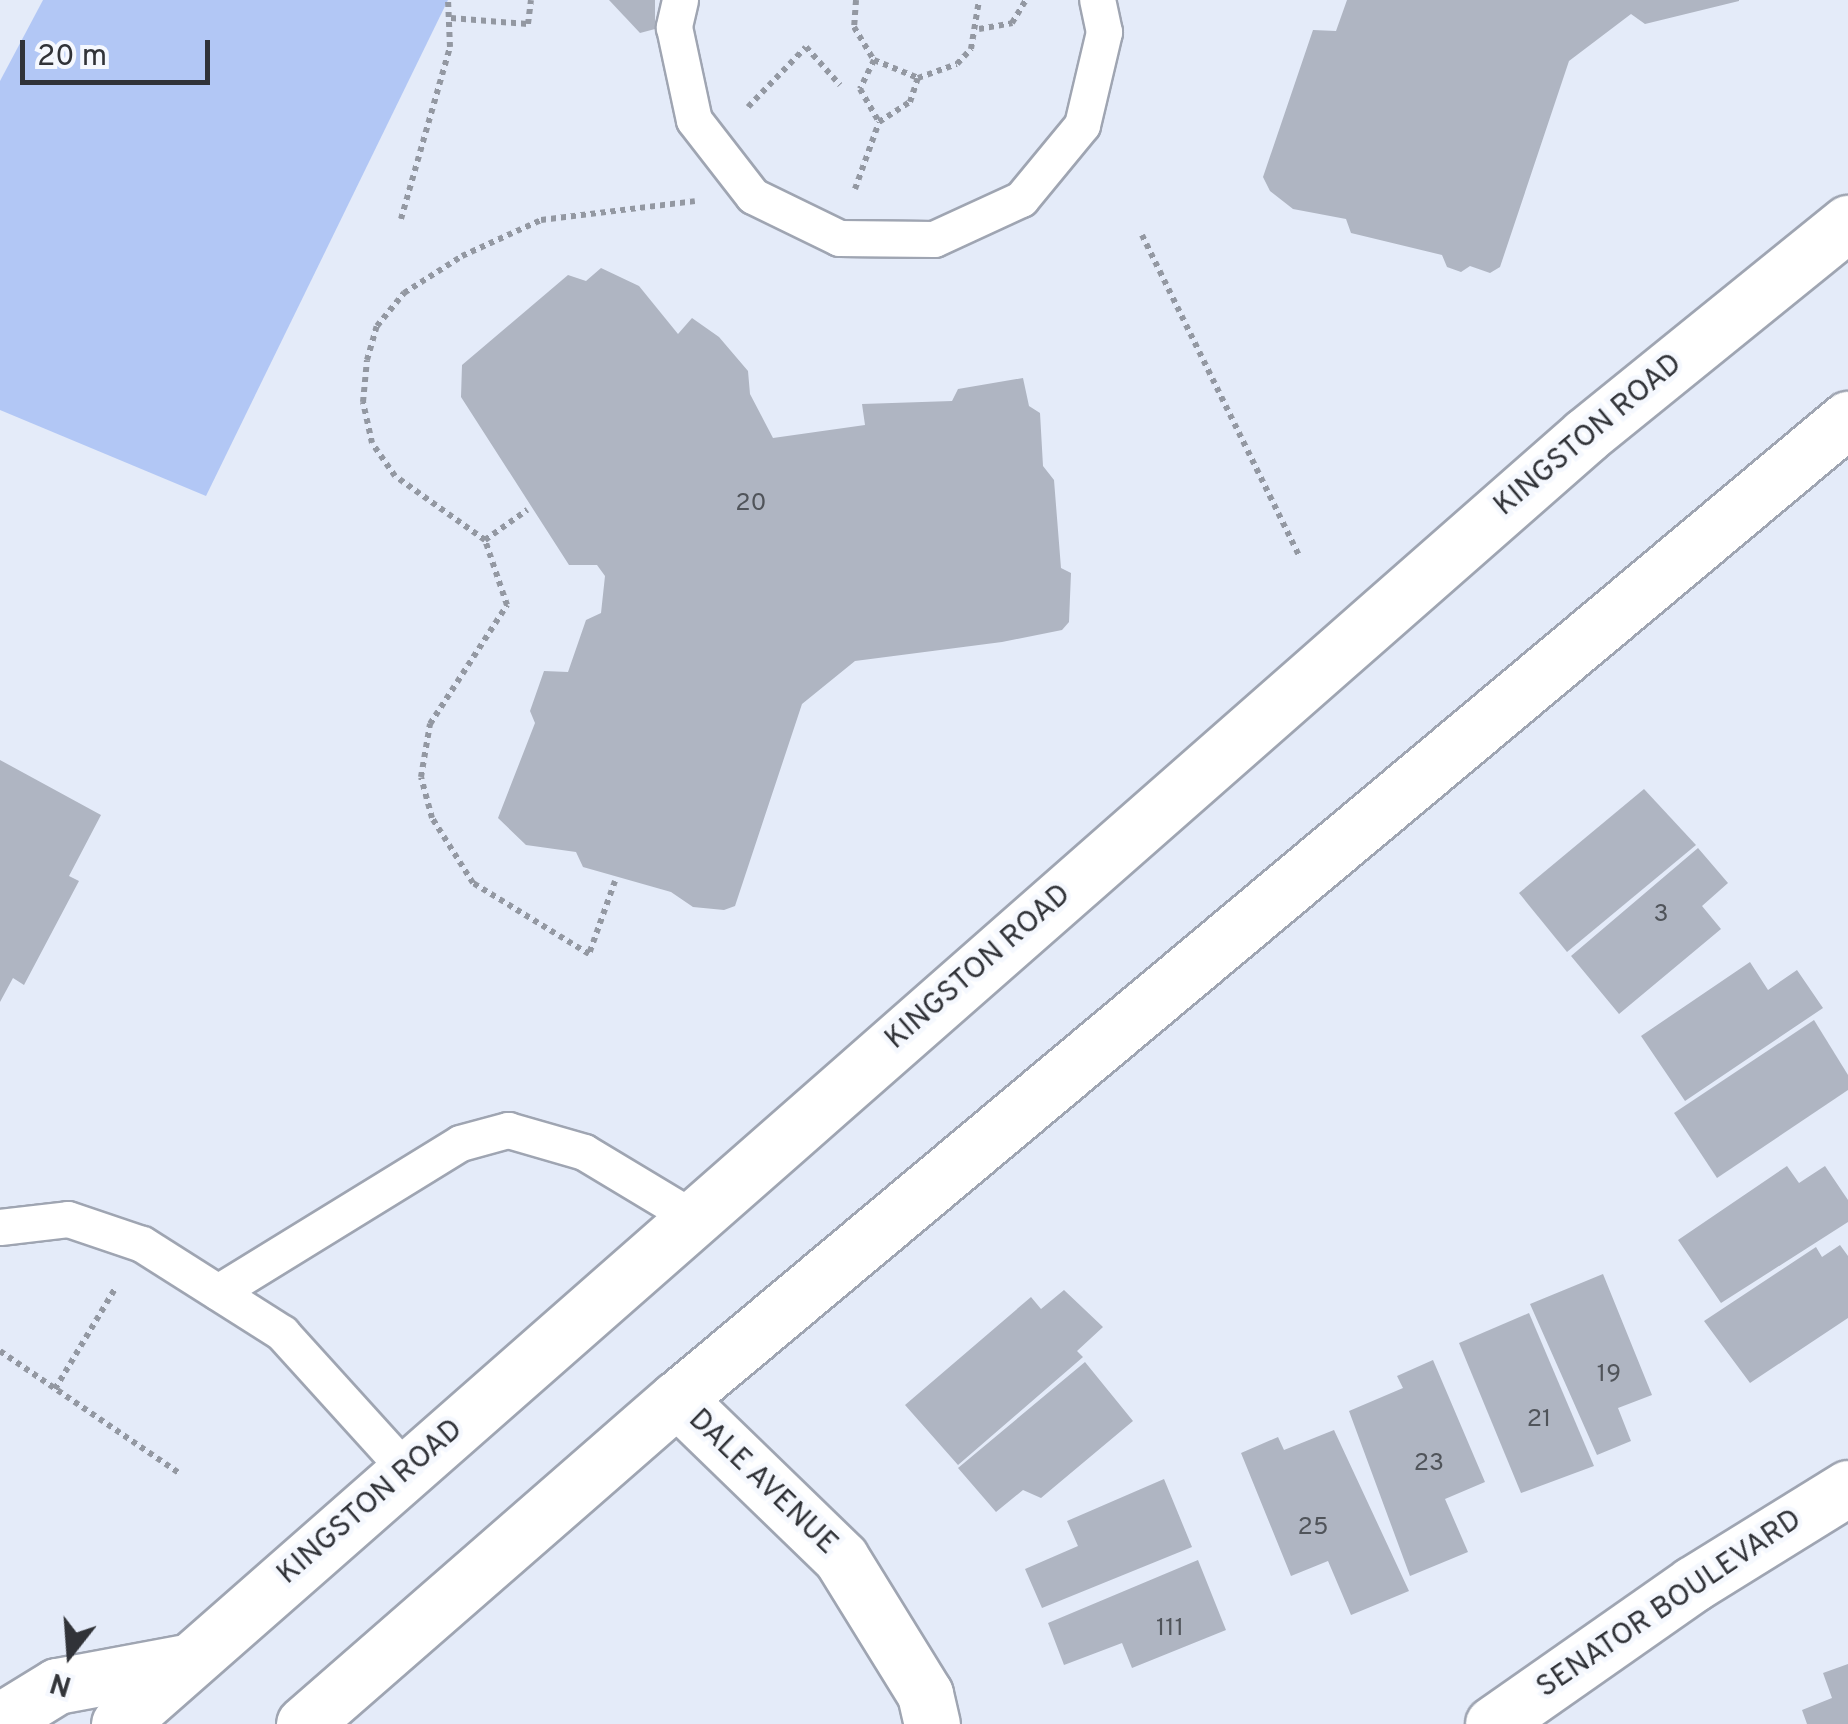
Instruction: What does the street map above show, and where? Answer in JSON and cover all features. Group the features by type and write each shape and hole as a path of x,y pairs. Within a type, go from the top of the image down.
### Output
{"main road":[{"name":"KINGSTON ROAD","path":"118,1724 1586,435 1848,222"},
{"path":"304,1724 677,1399 1848,419"},
{"name":"DALE AVENUE","path":"677,1399 841,1558 925,1694 932,1724"},
{"name":"SENATOR BOULEVARD","path":"1492,1724 1692,1584 1848,1488"},
{"path":"0,1721 57,1686 190,1661"}],"lane":[{"path":"680,0 674,27 690,102 712,144 753,196 838,238 934,239 1021,200 1082,125 1104,32 1097,0"},
{"path":"218,1292 460,1142 508,1130 584,1152 694,1218"},
{"path":"0,1227 68,1218 142,1244 282,1333 407,1471"}],"path":[{"path":"400,219 450,47 448,0"},
{"path":"451,18 528,24 531,0"},
{"path":"856,0 854,26 874,60 918,78 956,64 978,29 978,0"},
{"path":"978,29 1012,23 1026,0"},
{"path":"712,144 806,47 840,86"},
{"path":"874,60 860,89 879,122"},
{"path":"838,238 879,122 910,102 918,78"},
{"path":"614,881 589,954 473,883 432,818 421,778 430,724 494,637 507,605 485,540 395,476 372,443 363,402 377,326 404,293 541,220 753,196"},
{"path":"1142,235 1300,554"},
{"path":"485,540 528,510"},
{"path":"55,1388 142,1244"},
{"path":"0,1351 180,1474"}],"shaded area":[{"path":"43,0 448,0 206,496 0,410 0,81"}],"building":[{"path":"609,0 655,0 655,29 640,33"},
{"path":"1347,0 1739,1 1645,24 1631,14 1569,61 1500,267 1490,273 1470,266 1461,272 1447,267 1442,255 1351,233 1346,219 1293,209 1270,191 1263,177 1313,30 1336,31"},
{"path":"601,268 639,286 678,334 692,318 719,337 748,371 750,394 773,438 865,425 862,404 952,401 958,389 1023,378 1029,406 1040,413 1043,466 1054,480 1061,568 1071,573 1069,622 1062,630 1002,642 855,661 802,704 735,906 724,910 693,907 671,892 583,867 576,852 526,845 498,818 535,723 530,711 544,671 568,672 586,620 601,613 605,576 597,565 569,565 461,397 462,365 568,275 586,281"},
{"path":"0,760 101,815 69,876 79,881 24,985 13,978 0,1002"},
{"path":"1644,789 1696,845 1567,952 1519,893"},
{"path":"1698,848 1728,883 1702,906 1721,929 1619,1014 1571,956"},
{"path":"1750,962 1768,990 1797,970 1823,1008 1685,1101 1641,1036"},
{"path":"1814,1020 1848,1075 1848,1090 1717,1178 1674,1113"},
{"path":"1787,1166 1799,1183 1825,1166 1848,1200 1848,1222 1721,1303 1678,1240"},
{"path":"1840,1245 1848,1256 1848,1318 1750,1383 1704,1321 1816,1247 1822,1257"},
{"path":"1603,1274 1652,1395 1618,1408 1631,1441 1597,1455 1530,1304"},
{"path":"1064,1290 1103,1327 1077,1351 1083,1357 958,1465 905,1405 1031,1297 1041,1309"},
{"path":"1529,1313 1594,1466 1521,1493 1459,1343"},
{"path":"1433,1360 1485,1482 1445,1499 1468,1552 1410,1576 1349,1411 1403,1388 1397,1376"},
{"path":"1085,1362 1133,1421 1041,1498 1023,1490 996,1512 958,1468"},
{"path":"1334,1430 1409,1591 1351,1615 1328,1561 1291,1576 1241,1453 1278,1437 1284,1450"},
{"path":"1164,1479 1192,1547 1042,1608 1025,1569 1078,1546 1067,1521"},
{"path":"1198,1560 1226,1630 1132,1668 1122,1643 1064,1665 1048,1623"},
{"path":"1848,1664 1848,1724 1807,1724 1802,1710 1832,1698 1823,1673"}]}
